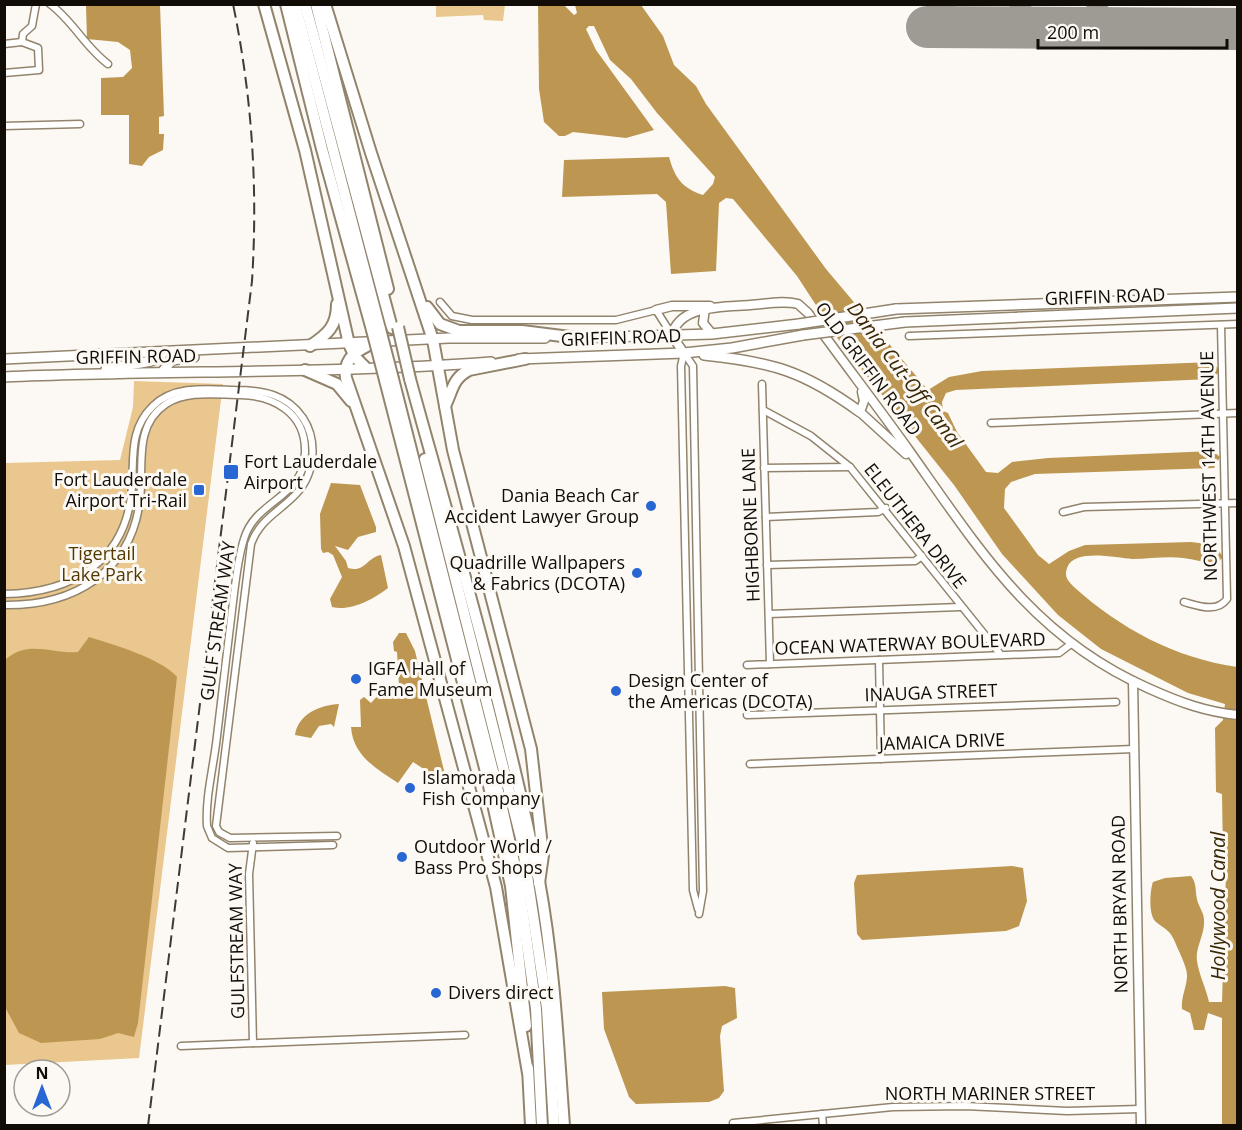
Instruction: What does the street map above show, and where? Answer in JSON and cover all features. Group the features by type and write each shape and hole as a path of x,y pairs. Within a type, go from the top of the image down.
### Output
{"highway":[{"path":"264,4 305,150 351,349 365,367"},
{"path":"286,4 322,149 385,328 408,379 466,579 539,883 556,1003 564,1125"},
{"path":"295,4 385,328"},
{"path":"305,4 385,328"},
{"path":"316,4 353,141 385,328 389,379 512,886 525,996 531,1125"},
{"path":"325,4 370,153 433,339 453,450 531,749 543,855 539,883"},
{"path":"310,346 324,338 335,322 337,282"},
{"path":"421,301 432,316 449,329 522,331 578,338"},
{"path":"351,349 375,342"},
{"path":"351,349 345,368 356,409 404,546 496,887 528,1073"},
{"path":"445,406 451,386 466,372 525,359"},
{"path":"305,370 336,384 356,409"},
{"path":"389,379 501,803 519,885 536,1008 542,1125"},
{"path":"408,379 522,842 547,1008 554,1125"}],"main road":[{"name":"GRIFFIN ROAD","path":"375,342 712,334 799,324 896,309 1238,297"},
{"name":"GRIFFIN ROAD","path":"4,377 163,371 241,373 684,353 754,345 803,335 905,322 1238,309"},
{"name":"GRIFFIN ROAD","path":"4,359 310,346 351,349"},
{"path":"163,371 172,360 206,356 217,350"},
{"path":"92,374 126,363 153,362 161,357 162,352"},
{"path":"684,353 748,360 781,367 830,391 861,412"}],"street":[{"path":"22,42 22,34 32,26 36,4"},
{"path":"50,4 63,14 92,52 108,64"},
{"path":"4,44 22,42 38,48 39,70 4,73"},
{"path":"4,126 80,124"},
{"path":"440,302 452,316 467,320 608,321 632,318 679,305 719,307"},
{"name":"OLD GRIFFIN ROAD","path":"672,336 678,323 705,309 798,304 808,313 1001,578 1031,610 1071,644 1133,681 1188,705 1238,715"},
{"path":"705,309 703,323 712,334"},
{"path":"656,310 693,366 703,891 699,914 693,890 681,366 684,353"},
{"path":"909,336 1238,324"},
{"name":"NORTHWEST 14TH AVENUE","path":"1184,602 1215,608 1223,605 1227,599 1221,325"},
{"name":"HIGHBORNE LANE","path":"762,384 770,664"},
{"path":"861,387 864,401 861,412"},
{"name":"GULF STREAM WAY","path":"4,594 41,592 65,585 94,566 110,549 124,523 130,502 133,444 137,429 147,412 163,398 196,389 256,390 276,396 293,407 310,432 312,463 297,493 266,518 251,544 215,819 216,826 224,836 254,838 337,836"},
{"name":"GULF STREAM WAY","path":"4,605 31,605 63,598 95,580 118,556 130,536 137,514 145,432 153,416 164,405 188,396 238,395 266,398 286,409 303,434 304,463 296,483 256,516 243,539 234,592 207,820 209,832 218,843 228,848 333,845"},
{"name":"ELEUTHERA DRIVE","path":"763,411 812,436 850,467 1001,656"},
{"name":"OLD GRIFFIN ROAD","path":"861,412 892,440 930,482"},
{"path":"991,423 1238,413"},
{"path":"764,468 850,467"},
{"path":"1063,512 1084,507 1238,503"},
{"path":"766,517 878,512 885,508"},
{"path":"767,565 915,561 922,556"},
{"path":"768,614 960,607"},
{"name":"OCEAN WATERWAY BOULEVARD","path":"747,665 1059,653 1071,644"},
{"path":"879,660 881,759"},
{"name":"NORTH BRYAN ROAD","path":"1133,681 1141,1125"},
{"name":"INAUGA STREET","path":"747,715 1116,702"},
{"name":"JAMAICA DRIVE","path":"750,764 1134,749"},
{"name":"GULFSTREAM WAY","path":"253,1043 249,874 254,838"},
{"path":"181,1046 465,1035"},
{"name":"NORTH MARINER STREET","path":"733,1123 850,1110 938,1105 1067,1111 1140,1109"},
{"path":"822,1114 823,1125"}],"green space":[{"path":"436,5 505,5 503,21 484,20 483,15 436,17"},
{"name":"Tigertail Lake Park","path":"134,381 223,384 139,1058 72,1062 72,1058 12,1058 12,1065 5,1065 5,463 120,460 133,407"}],"water":[{"path":"160,5 164,116 159,117 159,134 164,134 163,150 149,157 142,166 129,164 129,115 101,115 101,78 123,77 132,68 130,50 118,42 87,39 86,6"},
{"name":"Dania Cut-Off Canal","path":"538,5 564,5 574,15 577,13 575,5 641,5 663,36 674,65 696,86 706,104 826,269 928,390 949,377 982,371 1212,362 1219,369 1211,379 956,390 946,393 942,402 943,411 948,413 957,432 986,472 998,473 1012,462 1048,458 1213,451 1220,457 1214,468 1035,474 1011,482 1005,489 1004,508 1038,555 1049,564 1069,551 1085,545 1191,542 1215,545 1223,557 1216,564 1177,557 1132,559 1086,556 1071,562 1066,574 1072,585 1092,602 1150,639 1192,657 1237,667 1237,1125 1222,1125 1222,1018 1208,1013 1204,1030 1194,1030 1190,1013 1182,1009 1187,977 1184,964 1171,935 1153,919 1150,903 1153,882 1165,878 1191,876 1204,920 1197,951 1198,966 1209,1002 1222,1002 1226,872 1223,855 1222,794 1216,792 1215,728 1223,720 1225,704 1188,693 1101,649 1058,615 1002,554 954,485 842,345 797,276 733,199 726,198 719,203 716,271 671,274 666,202 657,194 562,197 564,160 669,157 680,181 703,195 713,184 715,177 657,113 631,79 610,60 594,26 586,29 596,50 654,130 626,138 573,132 559,136 544,122 539,89"},
{"path":"331,483 360,485 376,527 376,532 358,537 348,550 335,546 346,561 348,568 362,567 381,555 388,588 369,600 346,608 332,607 330,599 342,577 333,555 328,552 323,553 321,549 320,514"},
{"path":"399,633 406,633 415,651 446,779 437,781 436,777 413,762 398,783 367,761 356,746 353,737 351,727 361,727 360,700 364,697 371,703 381,692 374,685 399,686 397,652 394,651 393,642"},
{"path":"89,637 149,658 170,670 177,677 138,1023 134,1037 118,1033 100,1039 41,1043 19,1033 5,1007 5,660 22,650 31,649 78,652"},
{"path":"339,704 334,727 331,724 319,726 311,738 295,735 300,721 305,716 325,706"},
{"path":"1012,866 1023,868 1027,901 1019,926 1006,931 862,940 857,934 854,883 857,875"},
{"path":"725,986 735,988 737,1018 722,1026 720,1036 724,1091 719,1098 709,1102 636,1104 629,1097 604,1029 602,992"}],"taxiway":[{"path":"941,4 953,16 978,27"},
{"path":"1017,4 1036,22 1065,27"},
{"path":"1094,4 1113,23 1152,28"}],"runway":[{"path":"927,27 1238,29"}],"railway":[{"path":"148,1126 252,281 254,246 252,142 245,73 233,4"}],"place":[{"name":"Fort Lauderdale Airport","path":"231,472"},
{"name":"Fort Lauderdale Airport Tri-Rail","path":"199,490"},
{"name":"Dania Beach Car Accident Lawyer Group","path":"651,506"},
{"name":"Quadrille Wallpapers & Fabrics (DCOTA)","path":"637,573"},
{"name":"IGFA Hall of Fame Museum","path":"356,679"},
{"name":"Design Center of the Americas (DCOTA)","path":"616,691"},
{"name":"Islamorada Fish Company","path":"410,788"},
{"name":"Outdoor World / Bass Pro Shops","path":"402,857"},
{"name":"Divers direct","path":"436,993"}],"water label":[{"name":"Hollywood Canal","path":"1218,906"}]}
